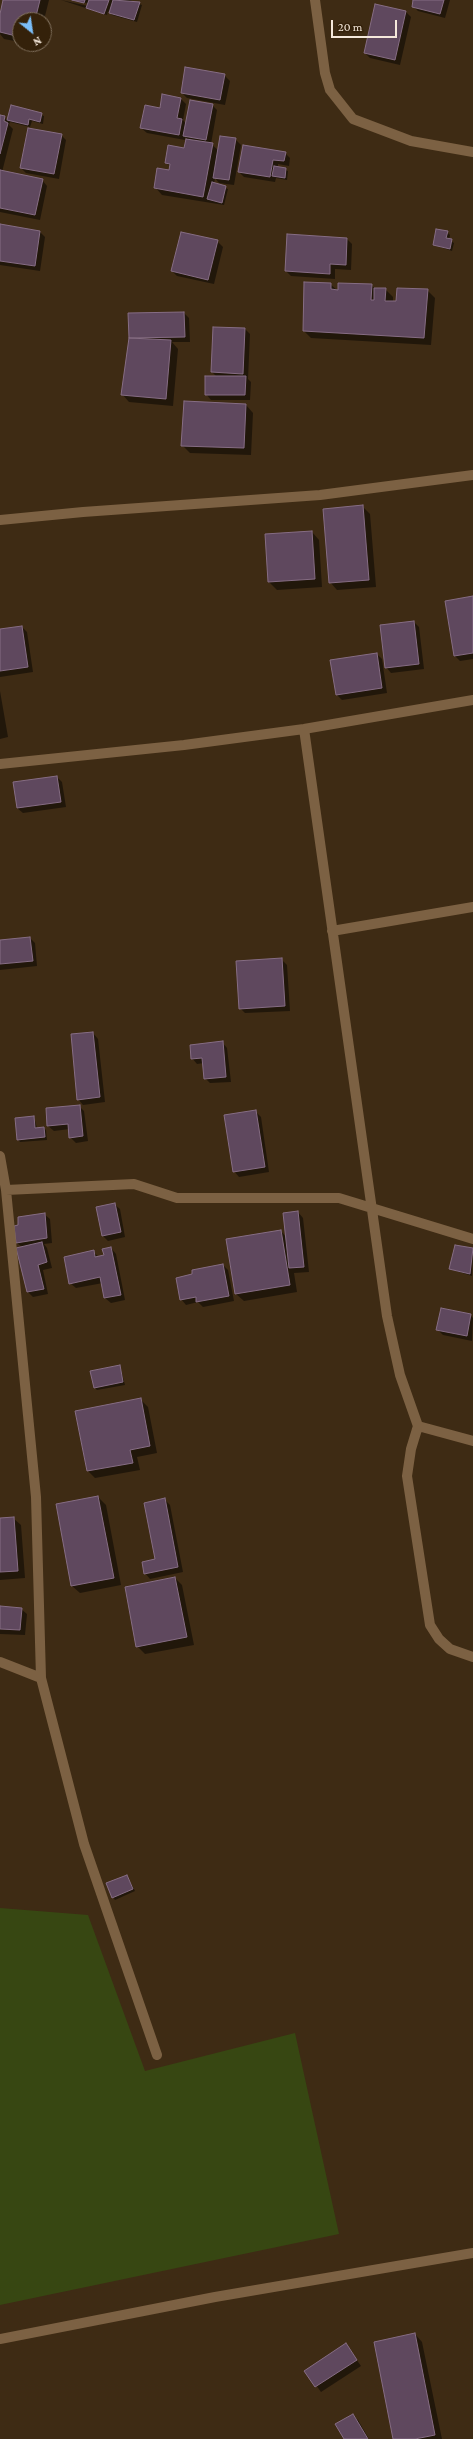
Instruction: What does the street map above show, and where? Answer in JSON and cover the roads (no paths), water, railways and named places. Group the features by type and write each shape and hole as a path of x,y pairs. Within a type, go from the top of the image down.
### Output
{"street":[{"path":"315,0 325,74 330,90 353,119 411,141 473,152"},
{"path":"0,520 83,512 320,495 473,475"},
{"path":"0,764 184,745 304,729 473,700"},
{"path":"304,729 370,1207 387,1316 400,1375 418,1426 411,1449 407,1476 430,1625 439,1639 450,1649 473,1657"},
{"path":"332,931 473,907"},
{"path":"0,1156 6,1190 36,1497 41,1678 84,1844 157,2055"},
{"path":"6,1190 134,1184 177,1198 339,1198 473,1239"},
{"path":"418,1426 473,1441"},
{"path":"0,1662 41,1678"},
{"path":"0,2339 215,2297 473,2253"}]}
